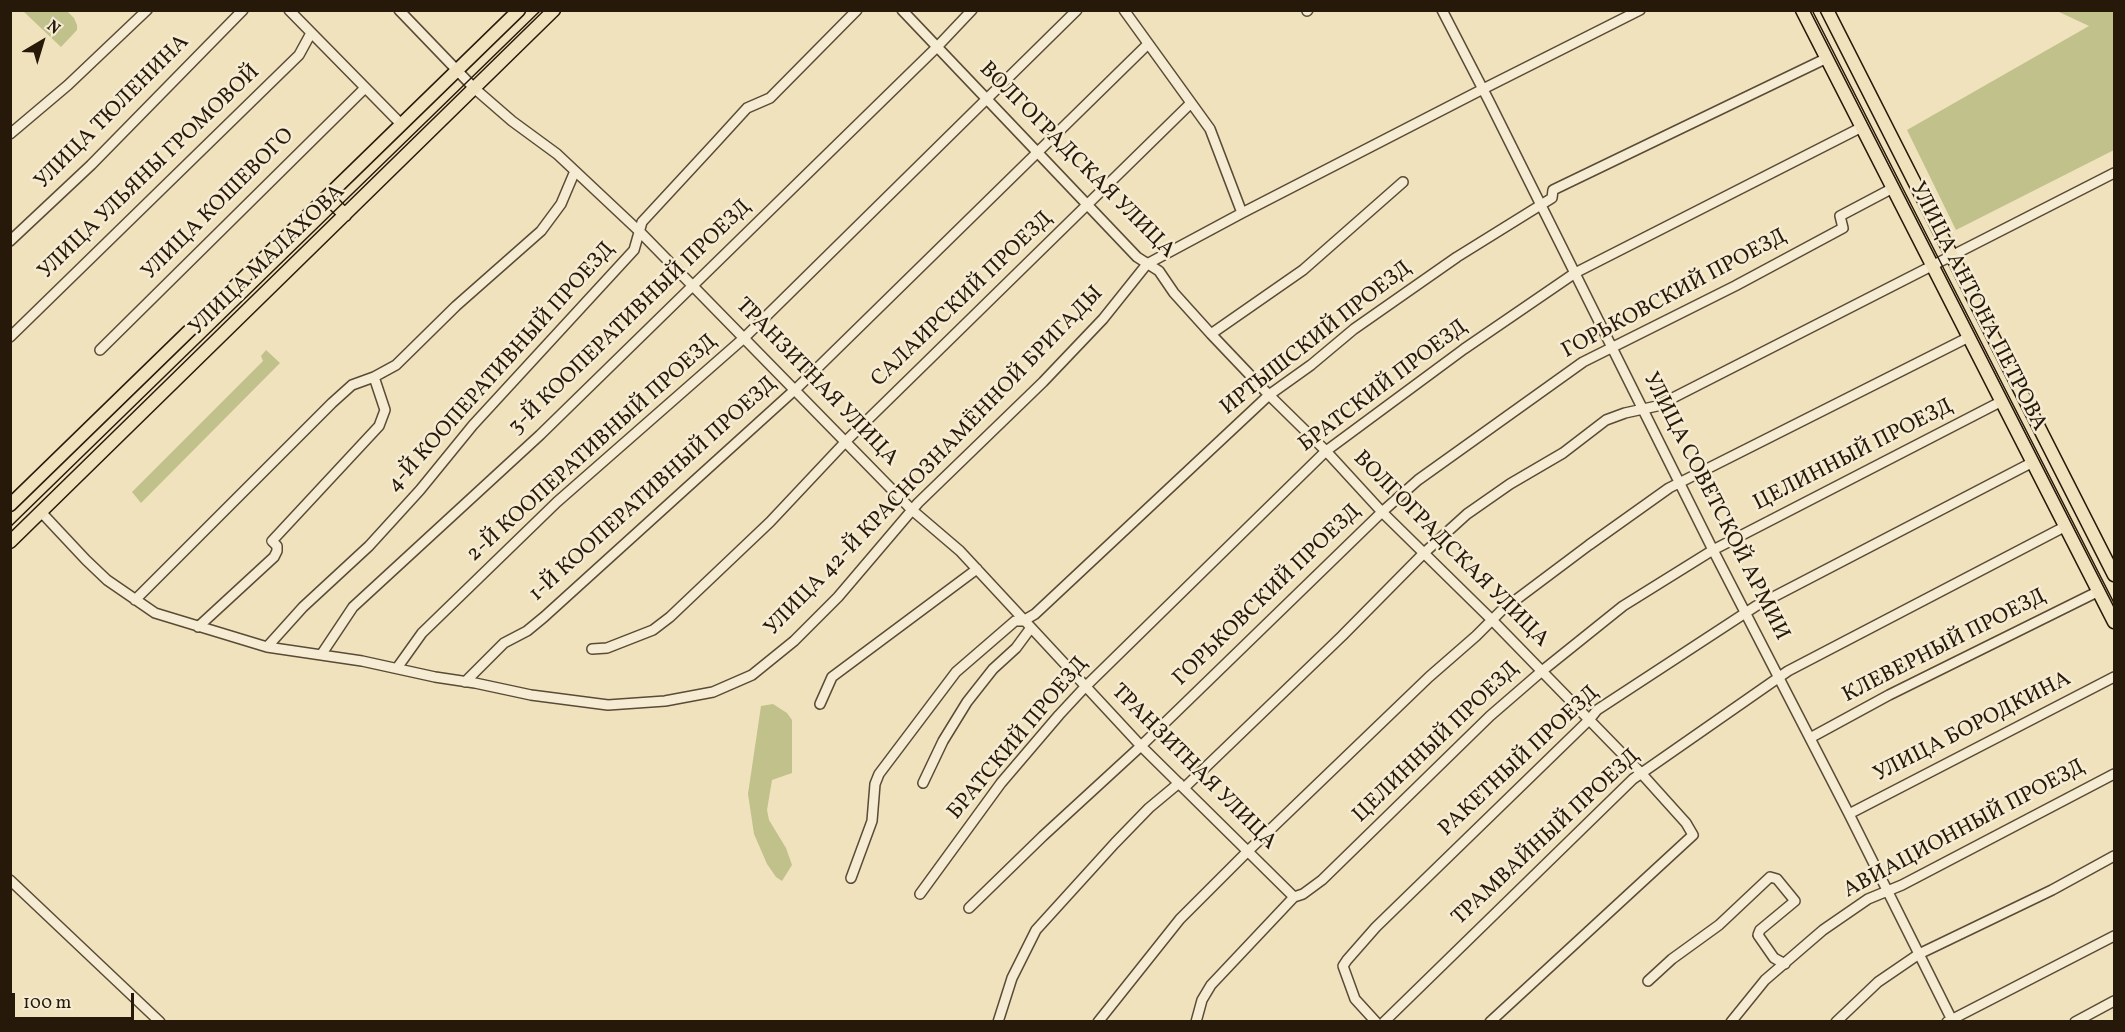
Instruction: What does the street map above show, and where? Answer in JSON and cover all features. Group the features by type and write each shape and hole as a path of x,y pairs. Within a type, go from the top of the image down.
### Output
{"main road":[{"name":"УЛИЦА МАЛАХОВА","path":"10,505 519,10"},
{"name":"УЛИЦА МАЛАХОВА","path":"10,542 555,10"},
{"name":"УЛИЦА АНТОНА ПЕТРОВА","path":"1802,10 2115,622"},
{"name":"УЛИЦА АНТОНА ПЕТРОВА","path":"1827,10 2115,575"},
{"path":"327,197 345,215"}],"street":[{"path":"10,134 68,85 147,10"},
{"name":"УЛИЦА ТЮЛЕНИНА","path":"10,242 91,165 243,10"},
{"path":"289,10 402,125"},
{"name":"ТРАНЗИТНАЯ УЛИЦА","path":"399,10 474,88 575,171 694,285 912,510 960,551 1141,746 1294,897"},
{"name":"4-Й КООПЕРАТИВНЫЙ ПРОЕЗД","path":"267,647 303,607 369,546 420,490 473,425 634,250 642,222 747,108 770,98 857,10"},
{"name":"ВОЛГОГРАДСКАЯ УЛИЦА","path":"902,10 1137,257 1160,271 1174,293 1211,334 1326,451 1382,512 1492,620 1641,773 1694,835 1490,1022"},
{"name":"3-Й КООПЕРАТИВНЫЙ ПРОЕЗД","path":"321,655 353,607 540,435 937,47 972,10"},
{"name":"2-Й КООПЕРАТИВНЫЙ ПРОЕЗД","path":"397,668 422,633 557,502 744,338 1077,10"},
{"path":"1124,10 1213,136 1242,213"},
{"name":"УЛИЦА СОВЕТСКОЙ АРМИИ","path":"1442,10 1679,483 1849,814 1950,1020"},
{"name":"УЛИЦА 42-Й КРАСНОЗНАМЁННОЙ БРИГАДЫ","path":"41,512 93,567 154,613 267,647 397,668 531,695 608,705 665,701 713,692 752,675 794,641 838,597 912,510 1103,319 1147,264 1242,213 1640,10"},
{"name":"УЛИЦА УЛЬЯНЫ ГРОМОВОЙ","path":"10,337 300,55 311,33"},
{"name":"1-Й КООПЕРАТИВНЫЙ ПРОЕЗД","path":"465,682 504,643 526,631 544,617 794,389 1039,153 1148,44"},
{"name":"ИРТЫШСКИЙ ПРОЕЗД","path":"923,783 943,741 967,702 993,669 1016,648 1035,614 1269,395 1311,365 1354,329 1457,257 1552,198 1553,190 1827,58"},
{"name":"УЛИЦА КОШЕВОГО","path":"100,350 365,88"},
{"name":"САЛАИРСКИЙ ПРОЕЗД","path":"592,650 607,648 653,630 770,522 846,442 1191,103"},
{"name":"БРАТСКИЙ ПРОЕЗД","path":"920,894 1001,783 1085,687 1326,451 1464,350 1575,273 1862,127"},
{"path":"135,600 332,403 352,385 374,377 396,364 456,306 541,231 561,204 575,171"},
{"path":"998,1022 1012,978 1036,930 1114,843 1149,808 1181,785 1342,636 1424,553 1467,514 1510,484 1563,453 1606,420 1657,405 2115,173"},
{"path":"1211,334 1303,270 1403,182"},
{"name":"ГОРЬКОВСКИЙ ПРОЕЗД","path":"969,908 1418,480 1583,362 1843,228 1840,216 1893,188"},
{"path":"1098,1022 1180,919 1248,851 1492,620 1589,545 1679,483 1969,337"},
{"path":"198,627 274,557 277,546 272,541 379,426 385,410 374,377"},
{"name":"ЦЕЛИННЫЙ ПРОЕЗД","path":"1196,1022 1202,1000 1211,985 1294,897 1303,894 1322,880 1490,716 1623,606 1713,550 2002,401"},
{"name":"РАКЕТНЫЙ ПРОЕЗД","path":"1376,1022 1355,999 1343,966 1376,927 1597,710 1745,612 2033,462"},
{"name":"ТРАМВАЙНЫЙ ПРОЕЗД","path":"1384,1022 1632,779 1779,677 2066,526"},
{"path":"820,704 832,677 977,569"},
{"name":"КЛЕВЕРНЫЙ ПРОЕЗД","path":"1810,738 1889,695 2099,591"},
{"name":"ИРТЫШСКИЙ ПРОЕЗД","path":"850,878 872,821 875,784 879,774 956,672 1015,621 1027,625"},
{"name":"УЛИЦА БОРОДКИНА","path":"1849,814 2115,677"},
{"name":"АВИАЦИОННЫЙ ПРОЕЗД","path":"1731,1022 1766,980 1785,963 1823,930 1869,899 2115,774"},
{"path":"1836,1022 1878,982 1919,954 2052,890 2115,856"},
{"path":"1648,981 1672,959 1719,925 1770,877 1777,879 1795,901 1760,930 1758,935 1774,958 1785,963"},
{"path":"10,880 160,1022"},
{"path":"1950,1020 2115,936"},
{"path":"2075,1022 2115,1001"}],"green space":[{"path":"23,11 67,11 74,18 77,30 61,47"},
{"path":"2057,11 2114,11 2114,150 1956,230 1907,130 2089,26"},
{"path":"266,350 280,363 141,503 132,492 263,361 261,356"},
{"path":"773,704 787,713 792,720 792,773 772,780 767,810 769,820 786,848 792,865 782,881 776,877 767,864 754,834 748,794 761,706"}],"tram line":[{"path":"10,527 541,10"},
{"path":"1812,10 2114,603"}]}
